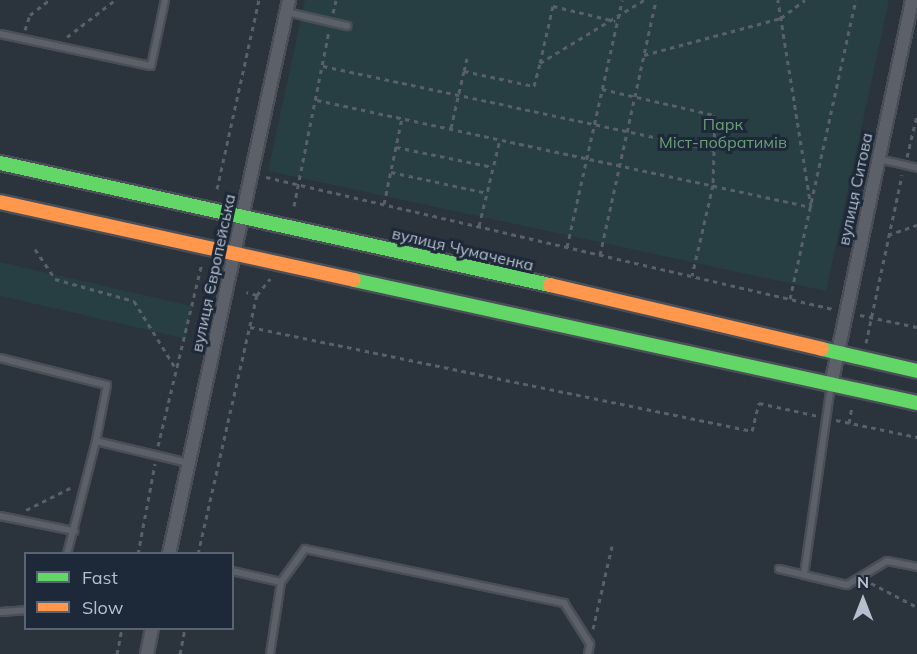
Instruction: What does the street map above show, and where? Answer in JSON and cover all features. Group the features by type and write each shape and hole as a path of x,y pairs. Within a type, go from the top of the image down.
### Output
{"street":[{"name":"вулиця Ситова","path":"831,385 912,0"},
{"name":"вулиця Європейська","path":"169,552 288,6"},
{"name":"вулиця Чумаченка","path":"0,163 243,214 917,371"},
{"path":"0,202 235,251 917,403"},
{"path":"147,654 152,630"}],"lane":[{"path":"0,34 151,66 165,0"},
{"path":"288,6 347,26"},
{"path":"879,158 917,168"},
{"path":"0,358 107,385 96,441 68,552"},
{"path":"804,575 830,419 831,385"},
{"path":"96,441 189,463"},
{"path":"0,516 74,531"},
{"path":"270,654 281,582 305,549 564,603 590,644 588,654"},
{"path":"779,569 847,585 864,579 887,561 917,567"},
{"path":"234,571 281,582"},
{"path":"0,612 24,610"}],"path":[{"path":"26,40 30,15 49,0"},
{"path":"56,46 115,0"},
{"path":"217,189 259,0"},
{"path":"294,206 336,0"},
{"path":"567,247 621,0"},
{"path":"540,63 617,21 644,0"},
{"path":"600,255 656,0"},
{"path":"778,0 811,207"},
{"path":"644,55 781,18 805,0"},
{"path":"790,299 856,0"},
{"path":"464,71 534,86 553,6 617,21"},
{"path":"451,128 467,58"},
{"path":"322,66 718,151"},
{"path":"602,89 715,115 718,151 713,185 692,276"},
{"path":"317,100 587,156 811,207"},
{"path":"866,343 888,235 917,115"},
{"path":"384,204 402,118"},
{"path":"479,226 500,139"},
{"path":"396,147 493,167"},
{"path":"391,172 487,193"},
{"path":"266,177 833,309"},
{"path":"888,235 917,225"},
{"path":"34,249 55,279 134,301 176,369"},
{"path":"138,552 157,455 202,261"},
{"path":"198,552 257,295 267,280 280,278"},
{"path":"246,292 257,295"},
{"path":"850,313 917,327"},
{"path":"250,327 752,431 759,403 917,437"},
{"path":"849,423 853,402"},
{"path":"10,518 86,480"},
{"path":"590,644 612,546"},
{"path":"864,579 917,607"},
{"path":"117,654 122,630"},
{"path":"180,654 185,630"}],"green space":[{"name":"Парк Міст-побратимів","path":"305,0 889,0 826,291 268,171"},
{"path":"0,262 193,307 186,339 0,296"}],"traffic: fast":[{"path":"0,163 550,285"},
{"path":"354,280 917,403"},
{"path":"822,349 917,371"}],"traffic: slow":[{"path":"0,202 354,280"},
{"path":"550,285 822,349"}]}
